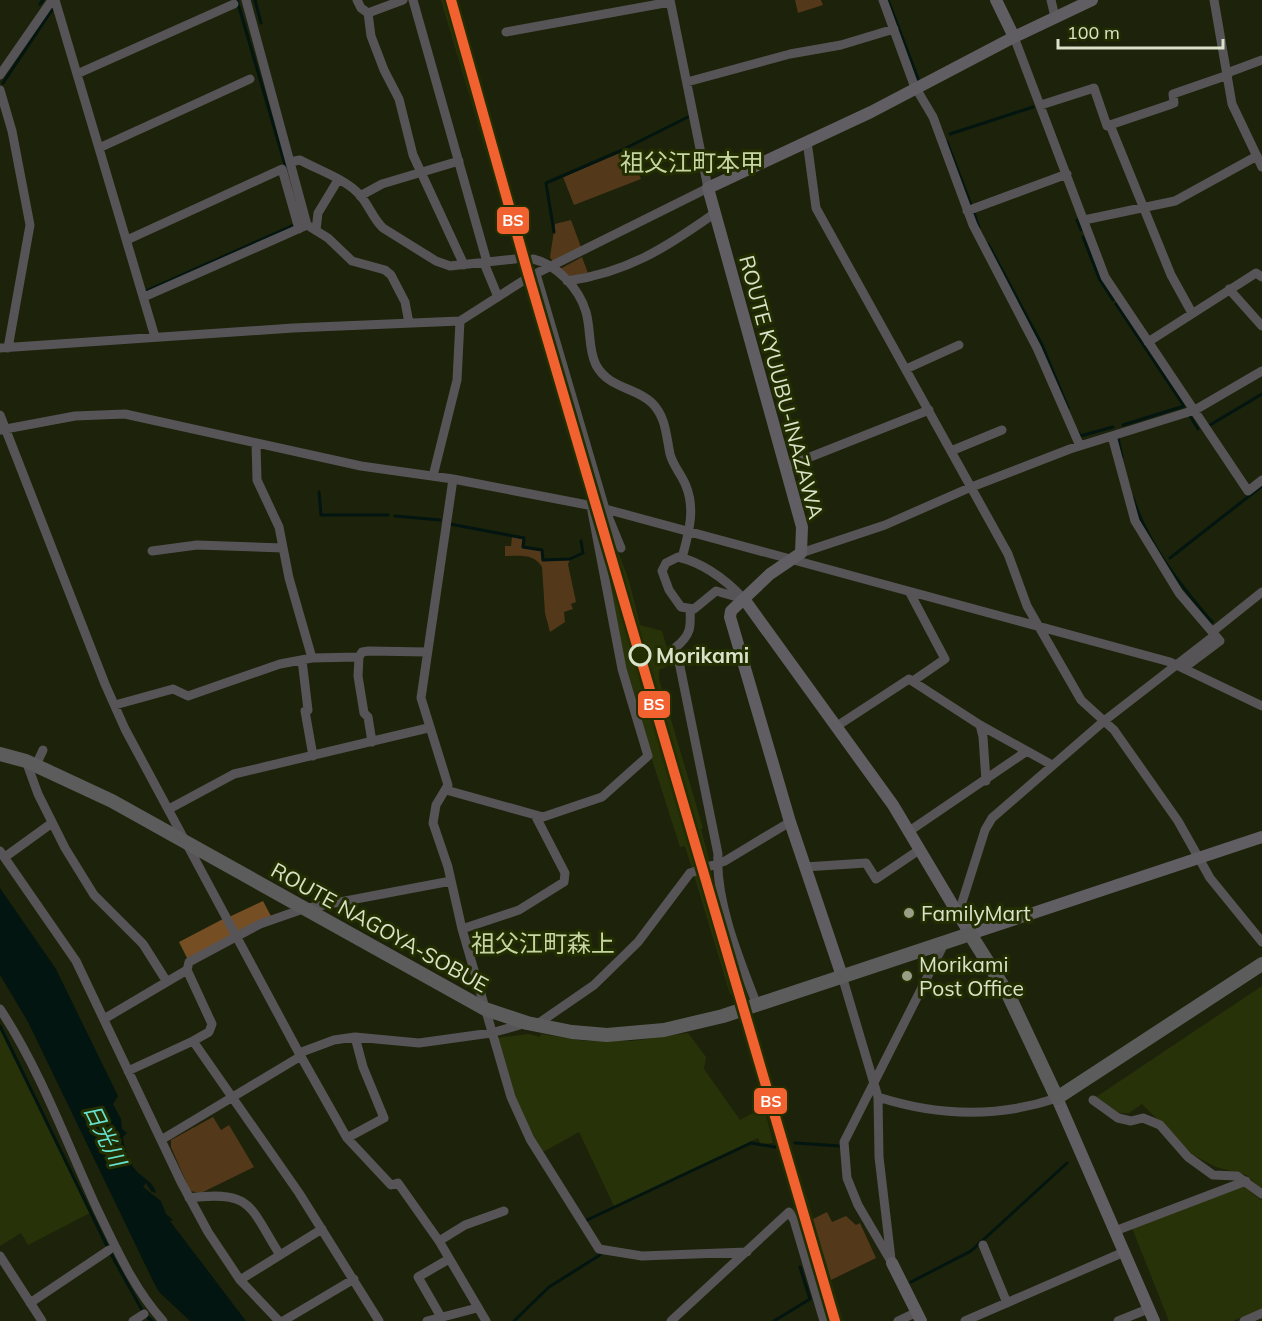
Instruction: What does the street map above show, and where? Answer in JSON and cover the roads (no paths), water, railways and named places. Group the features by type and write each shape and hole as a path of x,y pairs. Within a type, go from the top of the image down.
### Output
{"main road":[{"path":"996,0 1014,37"},
{"path":"708,188 1092,0"},
{"name":"ROUTE KYUUBU-INAZAWA","path":"708,188 802,527 801,552 744,599 731,611 730,617 790,822 842,976"},
{"path":"744,599 837,726 908,832 1009,996 1057,1098 1154,1321"},
{"name":"ROUTE NAGOYA-SOBUE","path":"0,754 31,763 112,801 484,1009 531,1024 572,1032 630,1034 694,1024 970,934"},
{"path":"970,934 1262,837"},
{"path":"1057,1098 1262,964"},
{"path":"892,1263 919,1317"}],"street":[{"path":"54,0 156,337"},
{"path":"0,75 54,0"},
{"path":"246,0 290,162 303,227"},
{"path":"357,0 361,8 368,13 371,36 384,70 399,99 413,155 464,265"},
{"path":"368,13 403,0"},
{"path":"413,0 486,263 498,297"},
{"path":"882,0 916,88 933,117 967,211 1037,348 1080,446"},
{"path":"1051,0 1056,17"},
{"path":"1214,0 1232,104 1257,145 1257,156 1262,166"},
{"path":"0,90 12,131 30,225 4,348 156,337 460,321 550,266 708,188 670,1 506,32"},
{"path":"77,74 234,4"},
{"path":"687,82 790,54 841,45 894,29"},
{"path":"1014,37 1105,277 1248,491 1262,480"},
{"path":"1041,105 1094,88 1107,126 1174,103 1173,94 1262,60"},
{"path":"99,148 250,79"},
{"path":"1110,125 1171,275 1192,313"},
{"path":"807,141 816,208 929,410 969,488 1008,554 1027,606 1038,628 1081,700 1114,730 1167,804 1210,878 1262,942"},
{"path":"1084,220 1180,199 1257,156"},
{"path":"290,162 300,160 338,180 360,196 383,228 436,261 450,266 515,259"},
{"path":"360,196 382,184 420,170 459,161"},
{"path":"126,240 282,169 303,227"},
{"path":"967,211 1066,174"},
{"path":"316,230 318,213 338,180"},
{"path":"567,281 600,275 640,261 714,213"},
{"path":"144,297 303,227 316,230 352,261 385,270 391,274 405,302 409,323"},
{"path":"533,259 550,266 567,281 586,313 593,355 602,374 617,386 651,402 663,417 671,456 689,496 690,531 682,558"},
{"path":"1149,342 1256,273 1262,277"},
{"path":"536,274 604,509 621,548"},
{"path":"1229,289 1262,326"},
{"path":"433,476 457,380 460,321"},
{"path":"906,369 959,345"},
{"path":"801,552 885,525 969,488 1080,446 1195,410 1262,371"},
{"path":"785,467 929,410"},
{"path":"3,429 75,416 125,414 361,466 453,479 591,506 690,531 1180,666 1262,706"},
{"path":"0,415 3,429 115,705 236,936 347,1138 391,1185 398,1183 439,1240 486,1321"},
{"path":"951,451 1002,430"},
{"path":"1112,436 1135,521 1179,593 1214,633"},
{"path":"256,443 257,480 279,527 289,578 312,658"},
{"path":"453,479 421,698 428,728 448,785 436,805 433,823 451,881 491,1033 524,1128 599,1249 642,1256 717,1256 747,1252"},
{"path":"446,790 543,817 602,796 648,756 622,669 591,506"},
{"path":"153,550 197,545 283,548"},
{"path":"682,558 722,579 744,599 716,591 706,601 690,609 681,607 674,599 662,571 666,563 682,558"},
{"path":"958,915 985,830 992,818 1104,721 1180,666 1262,592"},
{"path":"910,593 945,659 913,681"},
{"path":"690,609 691,628 688,637 676,647 718,854 718,881 740,960 757,1005"},
{"path":"372,742 368,717 364,713 358,676 359,657 362,652 427,652"},
{"path":"115,705 173,688 188,696 242,676 312,658 359,657"},
{"path":"302,660 308,710 305,711 313,756"},
{"path":"837,726 909,679 980,724 1052,765"},
{"path":"980,724 986,761 986,781"},
{"path":"169,809 234,774 428,728"},
{"path":"43,750 31,763 38,794 52,823 94,895 143,944 167,982"},
{"path":"908,832 1027,751"},
{"path":"462,929 519,910 564,882 565,873 535,814"},
{"path":"161,1140 300,1055 334,1040 355,1037 419,1042 491,1033 531,1024 594,985 638,942 690,873 717,864 790,822"},
{"path":"52,823 2,854 76,961 189,1198 208,1232 240,1280 281,1321 354,1279"},
{"path":"805,867 866,863 876,879 919,850"},
{"path":"128,1071 209,1032 212,1024 187,970 189,962 236,936 303,909 451,881"},
{"path":"892,1263 858,1205 847,1178 844,1142 945,942"},
{"path":"104,1019 187,970"},
{"path":"842,976 878,1097 879,1157 892,1263"},
{"path":"0,1009 34,1073 123,1262 142,1295 163,1321"},
{"path":"347,1138 384,1118 363,1067 355,1037"},
{"path":"193,1041 234,1097 322,1229 379,1321"},
{"path":"878,1097 904,1105 971,1112 1000,1112 1057,1098"},
{"path":"1093,1100 1118,1118 1131,1120 1143,1118 1160,1125 1188,1156 1213,1175 1237,1176 1262,1194"},
{"path":"1115,1231 1246,1181"},
{"path":"189,1198 235,1196 247,1203 280,1255"},
{"path":"439,1240 465,1225 504,1211"},
{"path":"671,1321 789,1212 794,1220 824,1321"},
{"path":"240,1280 322,1229"},
{"path":"983,1245 1007,1303"},
{"path":"30,1303 109,1250"},
{"path":"965,1321 1124,1252"},
{"path":"0,1256 42,1321"},
{"path":"441,1317 418,1276 449,1259"},
{"path":"427,1321 477,1308"},
{"path":"1118,1321 1148,1309"},
{"path":"1244,1321 1262,1313"},
{"path":"134,1321 144,1314"},
{"path":"898,1321 919,1317"}],"water":[{"name":"日光川","path":"0,888 56,969 118,1096 113,1104 121,1119 122,1129 127,1133 123,1137 129,1158 134,1168 150,1182 156,1193 151,1191 146,1183 143,1187 161,1201 166,1214 173,1220 170,1221 246,1321 190,1321 159,1292 28,1022 0,975"}],"waterway":[{"path":"40,4 43,0"},
{"path":"237,0 286,168"},
{"path":"255,0 261,23"},
{"path":"888,0 918,79"},
{"path":"3,83 52,10"},
{"path":"950,134 1033,107"},
{"path":"554,232 546,183 620,151 688,117"},
{"path":"947,142 971,205"},
{"path":"974,213 979,228"},
{"path":"1077,220 1081,230"},
{"path":"146,291 294,225"},
{"path":"1083,237 1100,280 1113,300"},
{"path":"988,244 1042,345 1068,408"},
{"path":"1116,304 1184,406 1123,425"},
{"path":"1210,425 1262,394"},
{"path":"1190,416 1198,429"},
{"path":"1079,433 1080,436 1113,427"},
{"path":"1118,438 1122,457"},
{"path":"1170,558 1262,486"},
{"path":"319,492 321,515 388,515"},
{"path":"1133,498 1147,532 1166,564 1212,622"},
{"path":"395,516 440,520"},
{"path":"450,524 524,538 523,547 542,550 543,560 570,559 583,553 581,541"},
{"path":"0,1026 107,1246"},
{"path":"585,1221 751,1143 775,1147"},
{"path":"795,1143 840,1146"},
{"path":"911,1282 971,1251 1067,1163"},
{"path":"111,1254 142,1310"},
{"path":"514,1321 549,1287 600,1255"},
{"path":"774,1321 810,1299 800,1267"},
{"path":"147,1317 152,1321"}],"place":[{"name":"Morikami","path":"640,655"},
{"name":"FamilyMart","path":"909,913"},
{"name":"Morikami Post Office","path":"907,976"}],"district":[{"name":"祖父江町本甲","path":"692,162"},
{"name":"祖父江町森上","path":"543,943"}]}
